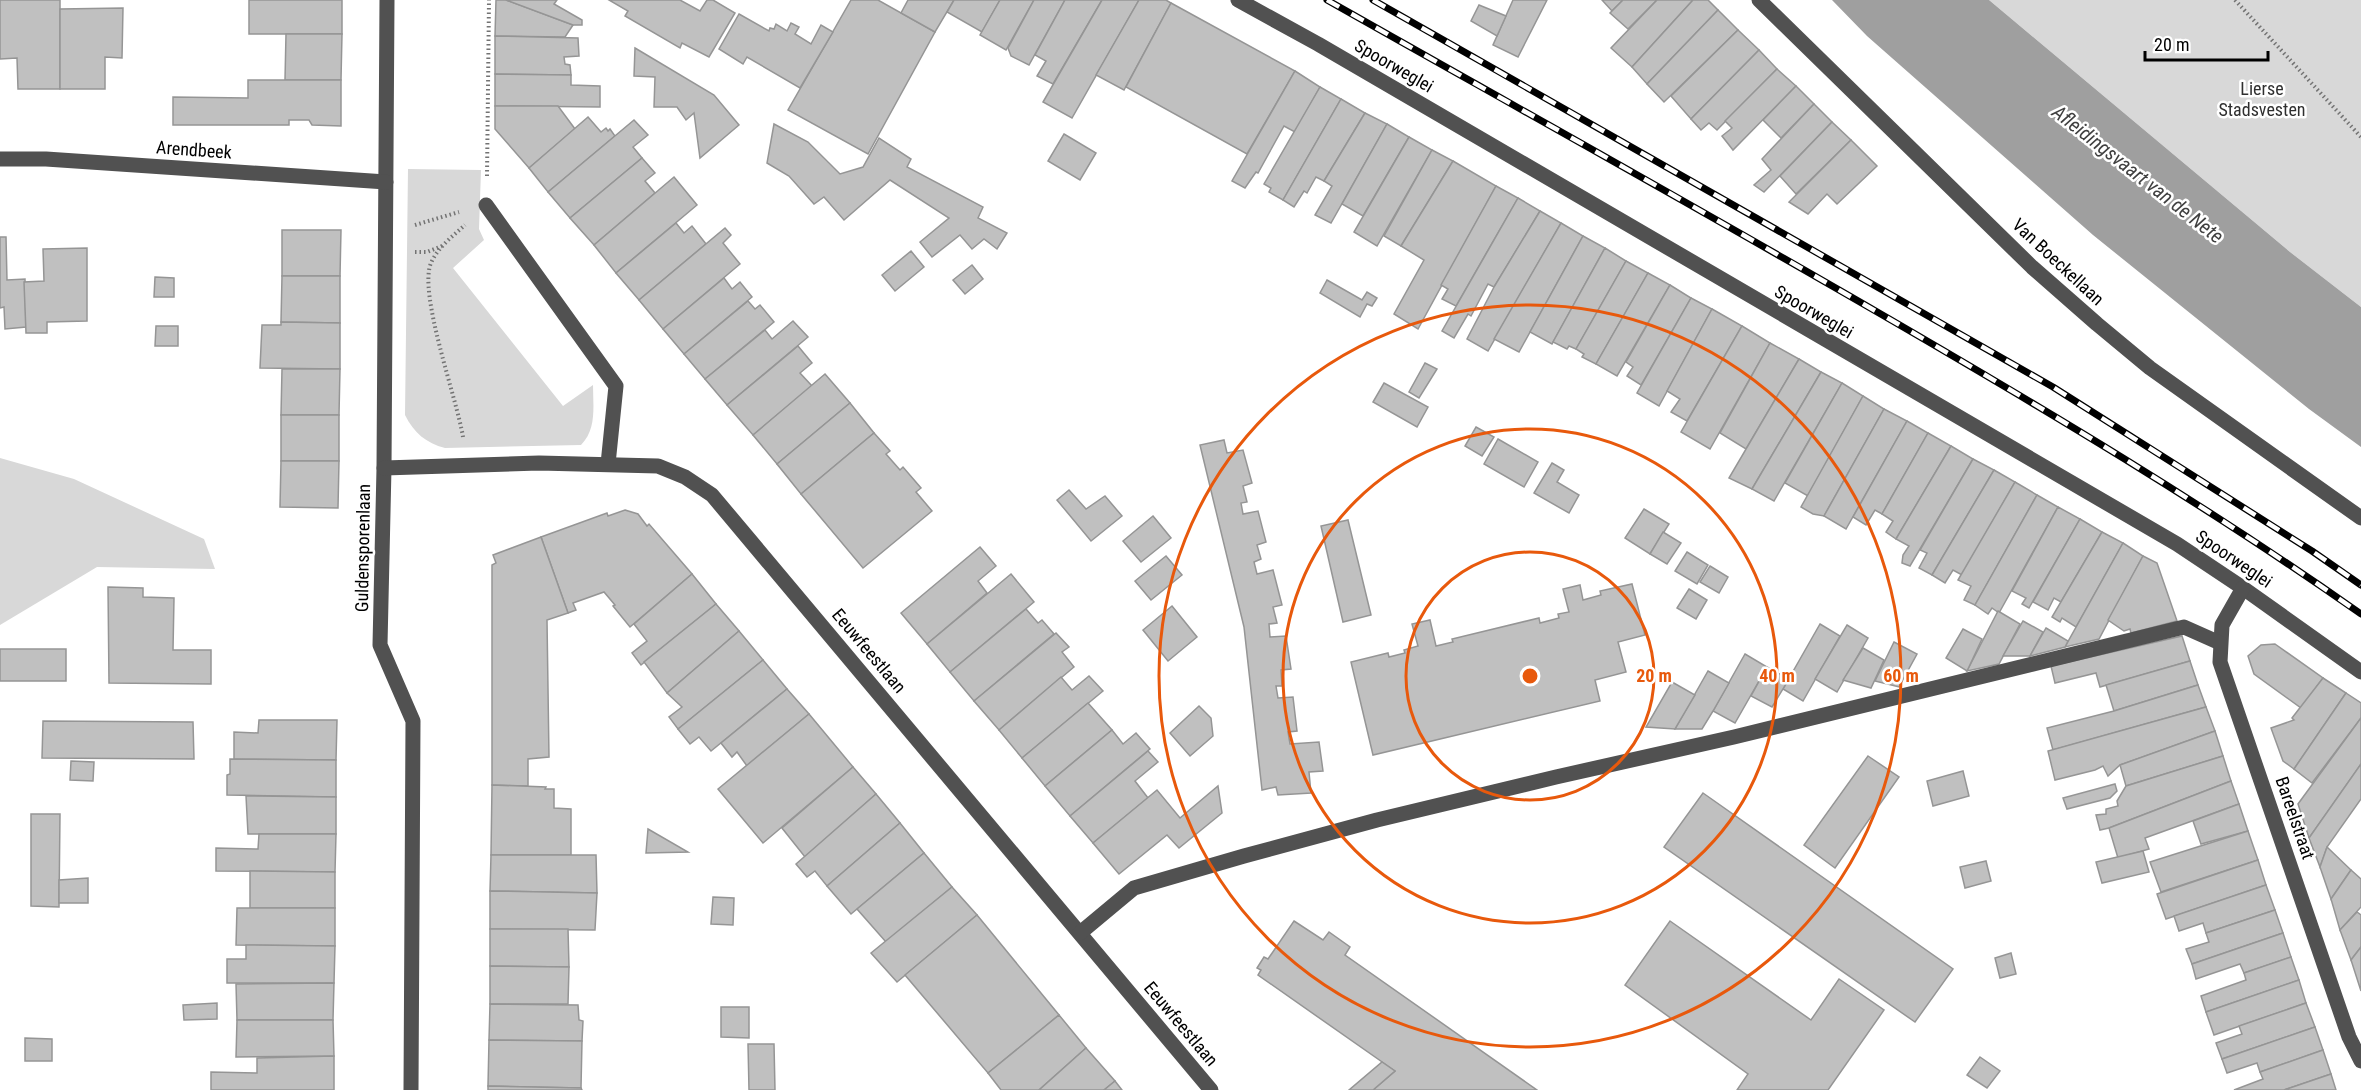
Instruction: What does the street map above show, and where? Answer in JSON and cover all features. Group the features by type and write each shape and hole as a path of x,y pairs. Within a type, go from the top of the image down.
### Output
{"street":[{"name":"Guldensporenlaan","path":"387,0 384,468 380,645 413,721 411,1090"},
{"name":"Spoorweglei","path":"1238,0 2177,544 2361,672"},
{"name":"Van Boeckellaan","path":"1759,0 2032,267 2097,324 2160,375 2361,518"},
{"name":"Arendbeek","path":"0,159 46,159 386,182"},
{"path":"486,205 616,386 608,464"},
{"name":"Eeuwfeestlaan","path":"384,468 465,464 658,466 685,477 712,495 1211,1090"},
{"name":"Bareelstraat","path":"2243,588 2222,625 2220,662 2349,1036 2361,1061"},
{"path":"1080,933 1134,888 1377,820 1734,737 2184,627 2220,643"}],"path":[{"path":"465,464 460,417 428,287 431,263 443,245 486,205 489,0"},
{"path":"2235,0 2361,137"},
{"path":"386,224 413,226 486,205"}],"green space":[{"name":"Lierse Stadsvesten","path":"1989,0 2361,0 2361,307 2290,252"},
{"path":"408,169 481,170 479,229 484,240 453,268 563,406 593,385 592,425 581,445 445,448 421,436 405,415"},
{"path":"0,458 74,479 204,539 215,569 97,567 0,625"}],"water":[{"name":"Afleidingsvaart van de Nete","path":"1832,0 1989,0 2290,252 2361,307 2361,447 2309,409 2093,235 1867,36"}],"building":[{"path":"0,0 60,0 60,89 18,89 17,58 0,59"},
{"path":"249,0 342,0 342,34 249,34"},
{"path":"496,0 506,0 573,25 565,37 495,36"},
{"path":"506,0 557,0 554,4 582,20 582,25 573,25"},
{"path":"609,0 680,0 700,11 707,0 713,0 735,13 709,57 682,43 680,48 625,16 628,11"},
{"path":"851,0 878,0 935,32 868,154 788,110"},
{"path":"908,0 954,0 935,32 901,13"},
{"path":"954,0 1000,0 982,32 947,12"},
{"path":"1000,0 1034,0 1006,50 980,35"},
{"path":"1034,0 1065,0 1029,65 1011,56 1008,48"},
{"path":"1065,0 1102,0 1053,84 1037,76 1046,61 1035,55"},
{"path":"1102,0 1139,0 1072,118 1043,102"},
{"path":"1139,0 1166,0 1171,3 1124,90 1096,75"},
{"path":"1513,0 1547,0 1518,57 1493,45"},
{"path":"1602,0 1623,0 1612,11"},
{"path":"1623,0 1657,0 1628,29 1610,13"},
{"path":"1657,0 1693,0 1632,67 1611,48"},
{"path":"1693,0 1708,0 1718,10 1647,84 1632,67"},
{"path":"1171,3 1295,71 1247,154 1126,87"},
{"path":"1479,5 1506,16 1497,36 1471,21"},
{"path":"123,8 122,58 105,57 105,89 60,89 60,9"},
{"path":"1718,10 1738,30 1664,102 1647,84"},
{"path":"739,14 769,31 770,28 774,29 776,24 787,31 791,23 799,27 795,34 811,44 821,25 833,32 800,88 747,57 743,64 719,49"},
{"path":"1738,30 1759,50 1691,119 1671,96"},
{"path":"286,34 342,34 341,80 285,80"},
{"path":"495,36 578,38 579,56 564,57 565,64 570,65 571,75 495,74"},
{"path":"635,48 714,95 739,125 700,158 694,113 686,120 677,107 654,107 655,77 634,76"},
{"path":"1759,50 1777,69 1717,130 1709,123 1701,130 1691,119"},
{"path":"1777,69 1796,86 1733,150 1722,136 1732,128 1725,121"},
{"path":"1295,71 1320,87 1295,132 1284,126 1258,173 1256,172 1245,188 1232,181"},
{"path":"495,74 571,75 571,85 600,86 600,107 495,106"},
{"path":"248,80 341,80 341,126 312,125 309,120 289,120 289,125 173,125 173,97 248,98"},
{"path":"1796,86 1814,104 1781,138 1763,120"},
{"path":"1320,87 1341,99 1283,200 1269,192 1271,188 1264,184"},
{"path":"1341,99 1365,113 1324,181 1316,177 1307,193 1304,191 1294,207 1283,200"},
{"path":"1814,104 1832,122 1764,192 1754,185 1771,170 1762,159"},
{"path":"495,106 558,106 575,129 529,168 495,129"},
{"path":"1365,113 1387,124 1331,223 1315,215 1332,186 1324,181"},
{"path":"588,117 601,132 606,128 608,131 610,129 615,136 548,192 529,168"},
{"path":"634,120 648,135 633,147 642,158 570,218 548,192"},
{"path":"1832,122 1851,140 1796,194 1780,176"},
{"path":"774,124 808,142 840,174 863,167 879,138 911,159 907,167 983,207 978,218 1007,233 997,249 984,239 972,249 960,235 932,257 920,242 949,218 890,180 844,220 824,197 814,204 789,176 767,163"},
{"path":"1387,124 1409,137 1363,216 1342,204"},
{"path":"1064,134 1096,153 1080,180 1048,161"},
{"path":"1409,137 1432,150 1377,246 1354,232"},
{"path":"1851,140 1877,166 1837,204 1827,194 1808,214 1789,202"},
{"path":"1432,150 1453,161 1401,246 1384,236"},
{"path":"642,158 655,173 645,181 655,193 594,245 570,218"},
{"path":"1453,161 1496,186 1418,329 1394,314 1424,260 1401,246"},
{"path":"674,177 697,205 616,273 594,245"},
{"path":"1496,186 1518,198 1456,306 1442,299 1448,289 1441,285"},
{"path":"1518,198 1540,211 1494,287 1488,284 1471,316 1468,314 1454,338 1442,331"},
{"path":"1540,211 1561,223 1488,351 1467,339 1494,287"},
{"path":"676,223 684,233 692,226 706,244 639,300 616,273"},
{"path":"1561,223 1583,236 1519,352 1494,339"},
{"path":"725,228 731,235 723,243 740,264 663,329 639,300"},
{"path":"282,230 341,230 340,276 282,276"},
{"path":"1583,236 1605,248 1552,344 1530,332"},
{"path":"0,237 6,237 7,280 25,279 26,327 5,329 4,307 0,308"},
{"path":"87,248 87,321 47,322 47,333 26,333 24,282 44,281 43,249"},
{"path":"1605,248 1626,261 1576,349 1569,346 1567,349 1553,342"},
{"path":"911,251 924,267 895,291 882,275"},
{"path":"1626,261 1648,273 1596,364 1582,357 1584,354 1576,349"},
{"path":"972,265 983,279 965,294 953,280"},
{"path":"1648,273 1670,285 1617,376 1596,364"},
{"path":"282,276 340,276 340,323 281,322"},
{"path":"155,277 174,278 174,297 154,297"},
{"path":"724,278 732,289 740,282 752,297 684,354 663,329"},
{"path":"1327,280 1362,300 1367,292 1377,298 1372,306 1367,304 1360,317 1320,293"},
{"path":"1670,285 1691,298 1641,385 1627,376 1633,367 1626,362"},
{"path":"1691,298 1712,309 1659,406 1637,393"},
{"path":"748,301 755,309 760,305 774,322 705,379 684,354"},
{"path":"1712,309 1742,326 1687,421 1671,412 1680,399 1667,391"},
{"path":"793,321 808,337 727,405 705,379 765,330 772,339"},
{"path":"281,322 340,323 340,369 260,368 262,325 281,325"},
{"path":"156,326 178,326 178,346 155,346"},
{"path":"1742,326 1770,343 1710,449 1681,432"},
{"path":"1770,343 1799,359 1746,449 1720,433"},
{"path":"798,346 812,363 800,373 812,386 753,435 727,405"},
{"path":"1799,359 1821,372 1752,489 1729,478"},
{"path":"1425,363 1437,369 1419,398 1409,392"},
{"path":"282,369 340,369 339,415 281,415"},
{"path":"1821,372 1842,383 1774,501 1752,489"},
{"path":"825,374 850,403 777,464 753,435"},
{"path":"1384,383 1428,407 1417,427 1373,402"},
{"path":"1842,383 1863,396 1808,496 1785,483"},
{"path":"1863,396 1884,409 1824,516 1813,514 1801,507"},
{"path":"850,403 874,433 801,494 777,464"},
{"path":"1884,409 1907,421 1846,529 1824,516"},
{"path":"281,415 339,415 339,461 281,461"},
{"path":"1907,421 1928,433 1882,514 1875,510 1866,525 1853,517"},
{"path":"1476,427 1494,437 1482,456 1465,446"},
{"path":"874,433 890,451 886,454 900,470 903,467 921,488 916,492 932,511 863,568 801,494"},
{"path":"1928,433 1951,446 1896,539 1886,532 1893,521 1882,514"},
{"path":"1498,439 1538,462 1524,487 1484,464"},
{"path":"1224,440 1227,453 1243,450 1252,483 1243,486 1247,502 1241,503 1243,514 1258,511 1266,542 1257,545 1261,559 1254,562 1257,574 1273,570 1282,605 1273,607 1277,623 1269,624 1270,637 1286,636 1291,669 1281,670 1282,686 1276,686 1278,698 1293,697 1297,731 1288,732 1290,744 1319,742 1323,771 1309,772 1311,793 1278,795 1276,787 1262,790 1244,627 1200,445"},
{"path":"1951,446 1973,459 1910,566 1902,563 1903,555 1909,546 1896,539"},
{"path":"1973,459 1994,470 1932,575 1919,568 1927,553 1920,550"},
{"path":"281,461 339,461 338,508 280,507"},
{"path":"1552,463 1564,470 1557,482 1579,495 1569,513 1534,493"},
{"path":"1994,470 2015,482 1962,575 1953,570 1945,583 1932,575"},
{"path":"2015,482 2037,495 1975,605 1964,600 1971,586 1958,580"},
{"path":"1069,490 1086,509 1105,496 1122,516 1091,541 1057,500"},
{"path":"2037,495 2058,507 1999,613 1992,608 1988,614 1975,605"},
{"path":"2058,507 2080,519 2029,608 2022,604 2026,598 2012,591"},
{"path":"1644,509 1669,524 1650,554 1625,538"},
{"path":"625,510 638,514 647,526 649,524 692,574 630,627 604,592 573,603 576,610 568,613 541,537 607,513 608,516"},
{"path":"1153,516 1171,538 1141,562 1123,541"},
{"path":"2080,519 2102,532 2061,602 2054,598 2048,610 2033,602"},
{"path":"1348,520 1371,615 1343,622 1321,526"},
{"path":"1663,532 1681,543 1667,564 1650,554"},
{"path":"2102,532 2123,543 2076,627 2062,618 2060,622 2052,617"},
{"path":"541,537 568,613 547,620 549,757 528,759 528,786 492,785 492,565 496,563 493,555"},
{"path":"2123,543 2143,556 2099,639 2065,647"},
{"path":"980,547 996,566 978,581 987,593 927,644 901,613"},
{"path":"1687,552 1708,565 1697,584 1675,571"},
{"path":"1166,556 1182,575 1151,600 1135,581"},
{"path":"2143,556 2157,563 2177,621 2131,633 2130,629 2124,631 2108,620"},
{"path":"1710,566 1728,577 1719,593 1700,582"},
{"path":"692,574 716,604 641,665 632,653 647,641 634,624"},
{"path":"1011,574 1034,602 950,672 927,644"},
{"path":"1632,584 1645,635 1618,642 1626,672 1595,680 1600,701 1373,755 1351,662 1388,653 1389,657 1405,653 1404,650 1418,646 1412,624 1430,620 1436,646 1453,642 1452,639 1539,618 1540,623 1559,618 1558,614 1569,612 1563,589 1580,585 1583,600 1601,595 1600,591"},
{"path":"108,587 143,588 143,597 174,598 173,650 211,650 211,684 109,683"},
{"path":"1689,589 1707,600 1696,619 1677,608"},
{"path":"716,604 739,631 667,693 644,662"},
{"path":"1172,606 1197,637 1168,661 1143,630"},
{"path":"1026,609 1038,623 1042,620 1054,634 974,701 950,672"},
{"path":"1998,611 2020,624 1999,664 1967,671"},
{"path":"2023,621 2043,632 2030,656 2003,656"},
{"path":"1820,624 1840,636 1803,701 1783,689"},
{"path":"1847,625 1868,638 1837,692 1815,679"},
{"path":"2046,628 2068,641 2065,647 2030,656"},
{"path":"1963,629 1982,639 1967,671 1946,658"},
{"path":"739,631 763,660 678,729 669,717 682,707 667,693"},
{"path":"1056,633 1069,647 1062,652 1074,667 999,730 974,701"},
{"path":"2182,636 2190,661 2100,687 2096,673 2055,683 2051,666"},
{"path":"1894,642 1917,654 1899,687 1875,681"},
{"path":"2275,644 2323,678 2301,708 2254,674 2248,656 2261,645"},
{"path":"1863,648 1884,660 1871,688 1843,680"},
{"path":"0,649 66,649 66,681 0,681"},
{"path":"1745,654 1767,667 1735,723 1713,711"},
{"path":"763,660 787,689 711,751 699,737 690,744 678,729"},
{"path":"2190,661 2198,685 2114,711 2106,685"},
{"path":"1767,667 1789,679 1772,707 1751,696"},
{"path":"1708,671 1729,683 1702,729 1675,729"},
{"path":"1089,676 1103,691 1022,758 999,730 1061,677 1072,690"},
{"path":"2323,678 2346,693 2294,769 2283,761 2271,728 2294,720 2292,718"},
{"path":"1672,682 1695,695 1675,729 1646,727"},
{"path":"2198,685 2206,707 2053,750 2047,728 2114,711"},
{"path":"787,689 809,714 747,766 737,752 732,757 721,743"},
{"path":"2346,693 2361,703 2361,718 2312,783 2294,769"},
{"path":"1088,703 1112,730 1045,786 1022,758"},
{"path":"1199,706 1211,718 1213,736 1190,756 1170,733"},
{"path":"2206,707 2215,731 2120,765 2108,776 2103,766 2055,780 2048,751"},
{"path":"809,714 853,767 763,843 718,789"},
{"path":"2361,718 2361,764 2309,838 2298,804"},
{"path":"259,720 337,720 336,760 234,759 234,732 258,733"},
{"path":"43,721 193,722 194,759 42,758"},
{"path":"1112,730 1123,744 1136,733 1150,749 1070,816 1045,786"},
{"path":"2215,731 2223,756 2126,786 2120,765"},
{"path":"1148,751 1158,762 1135,781 1148,798 1093,843 1070,816"},
{"path":"1868,756 1899,777 1835,868 1804,845"},
{"path":"2223,756 2231,781 2100,830 2096,815 2106,814 2106,809 2118,806 2117,801 2126,786"},
{"path":"230,759 336,760 336,797 227,795"},
{"path":"71,761 94,762 93,781 70,780"},
{"path":"2361,764 2361,799 2327,847 2320,867 2309,838"},
{"path":"853,767 876,794 805,857 782,828"},
{"path":"1963,771 1969,796 1933,806 1927,781"},
{"path":"2231,781 2239,804 2145,838 2149,849 2118,858 2109,828"},
{"path":"2115,784 2117,791 2110,798 2067,809 2063,798"},
{"path":"492,785 554,789 554,808 571,809 571,855 491,855"},
{"path":"1218,786 1222,813 1179,848 1167,835 1119,874 1093,843 1157,790 1180,818"},
{"path":"1703,793 1953,969 1915,1022 1664,847"},
{"path":"876,794 900,823 827,886 815,871 807,877 796,864"},
{"path":"246,796 336,797 336,834 248,834"},
{"path":"2239,804 2248,831 2201,844 2193,821"},
{"path":"31,814 60,814 59,907 31,906"},
{"path":"900,823 924,853 851,914 827,886"},
{"path":"648,829 688,852 646,853"},
{"path":"2248,831 2258,860 2161,892 2150,862"},
{"path":"259,834 336,834 335,872 216,871 216,848 258,849"},
{"path":"2327,847 2351,870 2331,899 2320,867"},
{"path":"2143,851 2149,872 2102,883 2096,862"},
{"path":"924,853 952,887 886,942 857,909"},
{"path":"491,855 596,855 597,893 490,891"},
{"path":"2258,860 2266,885 2166,919 2157,894"},
{"path":"1986,861 1991,881 1965,888 1960,867"},
{"path":"2351,870 2361,879 2361,907 2340,930 2331,899"},
{"path":"250,871 335,872 335,908 250,908"},
{"path":"88,878 88,903 59,903 59,880"},
{"path":"2266,885 2275,910 2206,933 2203,923 2179,931 2174,916"},
{"path":"952,887 977,915 897,982 871,953"},
{"path":"490,891 597,893 595,930 490,929"},
{"path":"713,897 734,898 733,925 711,924"},
{"path":"237,908 335,908 335,946 236,945"},
{"path":"2275,910 2283,933 2192,964 2186,949 2209,942 2206,933"},
{"path":"2357,912 2361,915 2361,947 2351,960 2340,930"},
{"path":"977,915 1059,1015 988,1073 905,975"},
{"path":"1294,921 1323,940 1329,932 1350,947 1345,955 1537,1090 1373,1090 1395,1071 1258,975 1261,970 1257,968 1264,957 1268,959"},
{"path":"1670,921 1811,1020 1839,979 1884,1010 1828,1090 1737,1090 1748,1074 1625,985"},
{"path":"490,929 568,929 569,967 490,966"},
{"path":"2283,933 2291,957 2244,973 2240,964 2196,979 2192,964"},
{"path":"246,945 335,946 334,983 227,983 227,959 246,959"},
{"path":"2361,947 2361,991 2351,960"},
{"path":"2011,953 2016,974 2000,978 1995,958"},
{"path":"2291,957 2299,980 2206,1012 2201,996 2246,980 2244,973"},
{"path":"490,966 569,967 568,1004 490,1004"},
{"path":"2299,980 2306,1003 2214,1035 2206,1012"},
{"path":"334,983 333,1020 237,1020 236,984"},
{"path":"217,1003 217,1019 184,1020 183,1005"},
{"path":"2306,1003 2315,1027 2222,1059 2216,1043 2242,1034 2239,1026"},
{"path":"490,1004 578,1005 579,1020 583,1021 582,1041 489,1040"},
{"path":"721,1007 749,1007 749,1038 721,1037"},
{"path":"1059,1015 1086,1048 1039,1090 1001,1090 988,1073"},
{"path":"237,1020 333,1020 334,1056 236,1057"},
{"path":"2315,1027 2323,1050 2260,1072 2257,1063 2227,1073 2222,1059"},
{"path":"25,1038 52,1039 52,1061 25,1061"},
{"path":"489,1040 582,1041 581,1088 488,1086"},
{"path":"748,1044 774,1044 775,1090 749,1090"},
{"path":"1086,1048 1115,1081 1104,1090 1039,1090"},
{"path":"2323,1050 2331,1074 2284,1090 2234,1090 2263,1079 2260,1072"},
{"path":"334,1056 334,1090 211,1090 211,1072 257,1073 257,1058"},
{"path":"1980,1057 2000,1071 1987,1088 1967,1075"},
{"path":"1382,1062 1395,1071 1373,1090 1349,1090"},
{"path":"2331,1074 2336,1090 2284,1090"},
{"path":"1115,1081 1122,1090 1104,1090"},
{"path":"488,1086 581,1088 582,1090 488,1090"}],"railway":[{"path":"1327,0 1741,234 2002,385 2184,496 2361,614"},
{"path":"1373,0 2053,387 2312,551 2361,585"}]}
